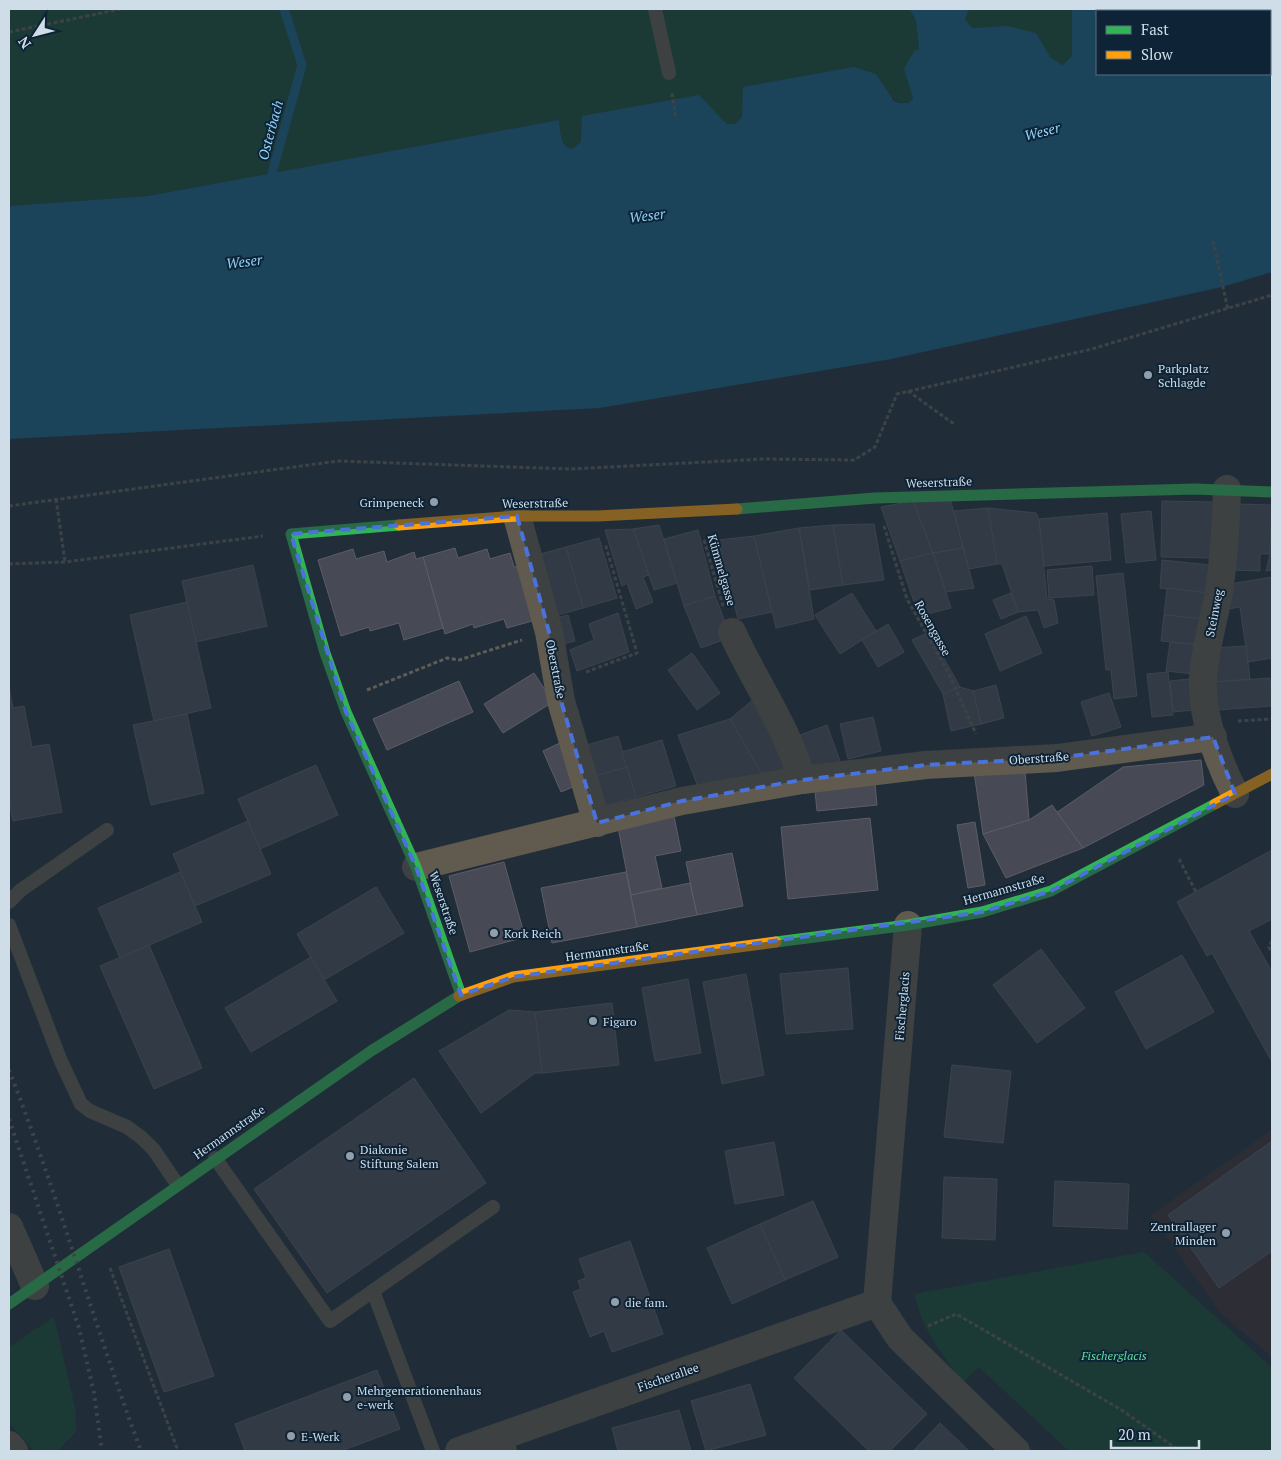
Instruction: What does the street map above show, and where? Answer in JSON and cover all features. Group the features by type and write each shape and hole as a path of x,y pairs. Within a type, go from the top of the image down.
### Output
{"street":[{"name":"Weserstraße","path":"462,995 416,867 346,712 325,653 291,534 517,516 597,516 696,512 875,498 1227,489 1272,492"},
{"name":"Steinweg","path":"1211,730 1203,679 1219,592 1227,489"},
{"name":"Oberstraße","path":"517,516 549,632 557,683 597,823"},
{"path":"732,632 746,664 788,739 802,780"},
{"name":"Oberstraße","path":"416,867 682,801 802,780 926,765 1057,758 1211,730"},
{"path":"1211,730 1223,770 1235,794"},
{"name":"Hermannstraße","path":"9,1304 177,1184 371,1051 462,995 513,978 908,925 982,912 1051,891 1272,774"},
{"name":"Fischerglacis","path":"877,1303 908,925"},
{"path":"9,1227 35,1286"},
{"path":"877,1303 900,1338 1016,1451"},
{"name":"Fischerallee","path":"459,1451 507,1443 877,1303"},
{"path":"9,1445 14,1451"}],"lane":[{"path":"655,9 669,73"},
{"path":"9,902 21,890 107,830"},
{"path":"9,925 60,1059 81,1104 90,1112 127,1127 142,1138 154,1150 177,1184"},
{"path":"215,1158 330,1321 493,1207"},
{"path":"373,1291 433,1451"}],"path":[{"path":"9,32 121,9"},
{"path":"1213,241 1228,310"},
{"path":"9,506 338,461 570,469 764,459 854,460 875,447 897,394 1092,348 1228,310 1272,295"},
{"path":"907,391 954,424"},
{"name":"Rosengasse","path":"875,498 907,599 949,674 989,762"},
{"path":"56,499 65,562"},
{"name":"Kümmelgasse","path":"696,512 721,601 732,632"},
{"path":"557,683 637,653 597,516"},
{"path":"9,564 65,562 246,538 291,534"},
{"path":"346,712 366,705 362,692 447,658 459,660 549,632"},
{"path":"1211,730 1272,719"},
{"path":"1178,859 1196,892"},
{"path":"1272,941 1269,947 1272,953"},
{"path":"100,1239 178,1451"},
{"path":"900,1338 956,1314 1120,1409 1180,1451"}],"highlighted area":[{"path":"517,516 549,632 561,701 597,823 682,801 802,780 926,765 1057,758 1213,737 1235,794 1051,891 982,912 513,977 461,995 416,867 346,712 291,534"}],"shaded area":[{"path":"1272,1130 1272,1357 1221,1313 1151,1215"}],"green space":[{"path":"9,9 909,9 916,20 919,49 904,69 913,98 908,103 902,103 893,98 876,74 742,117 735,124 727,124 699,95 581,142 572,149 562,143 559,120 148,196 9,206"},
{"path":"969,9 1072,9 1072,56 1063,65 1051,58 1036,33 1008,26 972,28 965,19"},
{"name":"Fischerglacis","path":"1144,1252 1272,1368 1272,1451 1069,1451 979,1367 963,1382 927,1330 915,1294"},
{"path":"54,1317 75,1408 76,1432 57,1451 34,1451 9,1423 9,1347"}],"water":[{"name":"Weser","path":"909,9 969,9 965,19 972,28 1008,26 1036,33 1051,58 1063,65 1072,56 1072,9 1141,9 1144,10 1096,10 1096,75 1271,75 1271,10 1249,9 1272,9 1272,272 1222,287 891,359 599,408 9,439 9,206 148,196 559,120 563,141 565,145 572,149 581,142 582,116 699,95 727,124 735,124 742,117 743,87 854,67 876,74 894,101 908,103 913,98 904,69 914,51 919,49 916,20"}],"building":[{"path":"950,498 963,548 933,553 913,501"},
{"path":"913,501 933,553 900,561 881,507"},
{"path":"1162,501 1215,502 1214,558 1161,557"},
{"path":"1237,504 1272,505 1270,554 1260,554 1260,571 1234,570"},
{"path":"988,508 1036,513 1039,519 1047,599 1054,600 1058,623 1044,628 1038,610 1018,612 1002,564 997,564"},
{"path":"988,508 997,564 969,569 954,511"},
{"path":"1151,511 1156,560 1126,563 1121,514"},
{"path":"1107,513 1111,560 1044,566 1039,519"},
{"path":"1272,515 1272,570 1266,571 1270,554"},
{"path":"874,524 884,580 843,585 833,525"},
{"path":"659,525 677,583 654,590 633,529"},
{"path":"833,525 843,585 810,590 799,528"},
{"path":"799,528 814,619 776,628 754,536"},
{"path":"633,529 649,575 643,577 653,602 636,609 627,583 622,586 605,530"},
{"path":"698,530 715,596 684,606 664,539"},
{"path":"754,536 772,612 738,619 718,540"},
{"path":"599,538 617,598 583,608 566,547"},
{"path":"566,547 583,608 551,617 533,556"},
{"path":"455,548 458,558 487,549 490,559 510,553 514,567 527,564 543,618 507,628 504,619 474,628 473,624 445,634 423,557"},
{"path":"963,548 974,588 946,592 933,553"},
{"path":"353,549 356,559 384,551 387,562 414,552 416,559 423,557 443,628 404,640 399,623 370,631 369,627 341,636 318,560"},
{"path":"933,553 951,608 919,616 900,561"},
{"path":"1162,560 1211,565 1208,593 1160,588"},
{"path":"253,565 267,626 196,642 182,581"},
{"path":"1092,566 1094,595 1049,598 1047,570"},
{"path":"1123,573 1137,696 1114,699 1111,670 1106,670 1096,576"},
{"path":"1272,577 1272,658 1248,662 1240,607 1227,609 1224,585"},
{"path":"1167,588 1208,593 1205,619 1164,615"},
{"path":"852,593 876,631 840,654 815,615"},
{"path":"1011,593 1018,612 1001,619 993,600"},
{"path":"715,596 731,637 701,648 684,606"},
{"path":"187,602 211,708 154,721 130,615"},
{"path":"618,613 629,652 577,671 570,650 594,640 589,624"},
{"path":"568,615 575,641 559,645 552,619"},
{"path":"1164,615 1205,619 1203,645 1161,641"},
{"path":"1026,616 1042,653 1000,671 985,634"},
{"path":"888,624 904,652 878,667 862,640"},
{"path":"929,632 960,687 943,694 912,640"},
{"path":"1170,642 1197,645 1194,674 1166,671"},
{"path":"1246,646 1250,679 1215,682 1212,648"},
{"path":"692,653 720,693 697,710 668,670"},
{"path":"1168,672 1173,715 1152,717 1147,674"},
{"path":"534,673 553,702 503,733 484,704"},
{"path":"1270,678 1272,706 1217,710 1215,682"},
{"path":"1190,679 1194,710 1173,712 1170,681"},
{"path":"459,681 473,712 387,750 373,719"},
{"path":"996,685 1004,718 981,724 973,691"},
{"path":"9,687 13,708 24,706 32,747 49,744 62,812 13,821 9,799"},
{"path":"960,687 973,691 981,724 951,731 943,694"},
{"path":"1109,693 1121,727 1092,736 1081,702"},
{"path":"754,699 789,769 762,775 730,719"},
{"path":"187,714 204,793 151,805 133,725"},
{"path":"873,717 881,751 848,759 840,724"},
{"path":"730,719 762,775 700,792 678,735"},
{"path":"827,725 841,764 809,776 795,737"},
{"path":"618,736 627,767 589,778 580,747"},
{"path":"662,740 676,786 636,797 622,752"},
{"path":"564,741 582,783 561,792 543,751"},
{"path":"1201,760 1204,785 1083,848 1056,813 1123,767"},
{"path":"316,765 338,815 260,849 238,799"},
{"path":"627,767 636,797 597,808 589,778"},
{"path":"1025,771 1029,820 983,834 974,772"},
{"path":"875,784 877,805 817,811 815,791"},
{"path":"1052,805 1083,848 1006,878 983,834 1029,820"},
{"path":"673,811 681,851 655,856 662,888 631,895 617,822"},
{"path":"870,818 878,890 788,899 781,827"},
{"path":"248,821 271,874 195,906 173,854"},
{"path":"975,822 985,885 968,888 957,825"},
{"path":"1272,850 1272,919 1249,931 1272,972 1272,1062 1212,953 1207,956 1177,902"},
{"path":"732,853 743,906 697,915 686,862"},
{"path":"504,862 525,937 470,952 449,876"},
{"path":"180,872 202,922 120,958 98,908"},
{"path":"626,872 637,927 552,943 541,888"},
{"path":"690,883 697,915 637,927 631,895"},
{"path":"376,887 404,933 324,980 297,934"},
{"path":"149,945 202,1068 154,1089 100,966"},
{"path":"1041,949 1085,1008 1037,1043 993,985"},
{"path":"1182,955 1214,1012 1146,1049 1115,992"},
{"path":"311,957 337,1001 251,1052 225,1008"},
{"path":"848,968 853,1029 786,1034 780,974"},
{"path":"746,974 764,1075 722,1084 703,982"},
{"path":"688,979 701,1053 655,1061 642,988"},
{"path":"612,1003 619,1065 542,1073 535,1012"},
{"path":"509,1010 535,1012 542,1073 535,1073 481,1113 439,1051"},
{"path":"952,1065 1011,1071 1003,1143 944,1137"},
{"path":"414,1078 486,1183 327,1293 254,1189"},
{"name":"Zentrallager Minden","path":"1272,1141 1272,1251 1219,1288 1168,1215"},
{"path":"774,1142 784,1195 735,1204 725,1151"},
{"path":"944,1177 997,1179 995,1240 942,1238"},
{"path":"1055,1181 1129,1184 1127,1229 1053,1226"},
{"path":"813,1201 838,1257 785,1280 760,1224"},
{"path":"760,1224 785,1280 732,1304 707,1248"},
{"path":"630,1241 663,1334 612,1352 604,1331 590,1337 573,1292 581,1289 578,1281 586,1278 579,1259"},
{"path":"169,1249 214,1376 164,1392 119,1267"},
{"path":"841,1330 927,1414 890,1451 869,1451 794,1378"},
{"name":"Mehrgenerationenhaus e-werk","path":"377,1370 400,1429 341,1451 245,1451 235,1424"},
{"path":"750,1384 766,1435 706,1451 691,1401"},
{"path":"679,1410 691,1451 618,1451 612,1428"},
{"path":"940,1423 969,1451 913,1451"}],"waterway":[{"name":"Osterbach","path":"269,184 302,65 284,9"}],"railway":[{"path":"9,1070 44,1165 107,1356 141,1451"},
{"path":"9,1119 79,1328 94,1393 102,1451"}],"traffic: fast":[{"path":"737,509 875,498 1195,489 1272,492"},
{"path":"399,525 291,534 325,653 346,712 416,867 461,995"},
{"path":"776,942 908,925 982,912 1051,891 1215,804"},
{"path":"9,1304 371,1051 459,996"}],"traffic: slow":[{"path":"399,525 517,516 597,516 737,509"},
{"path":"1215,804 1272,774"},
{"path":"459,996 513,977 776,942"}],"place":[{"name":"Parkplatz Schlagde","path":"1148,375"},
{"name":"Grimpeneck","path":"434,502"},
{"name":"Kork Reich","path":"494,933"},
{"name":"Figaro","path":"593,1021"},
{"name":"Diakonie Stiftung Salem","path":"350,1156"},
{"name":"Zentrallager Minden","path":"1226,1233"},
{"name":"die fam.","path":"615,1302"},
{"name":"Mehrgenerationenhaus e-werk","path":"347,1397"},
{"name":"E-Werk","path":"291,1436"}]}
